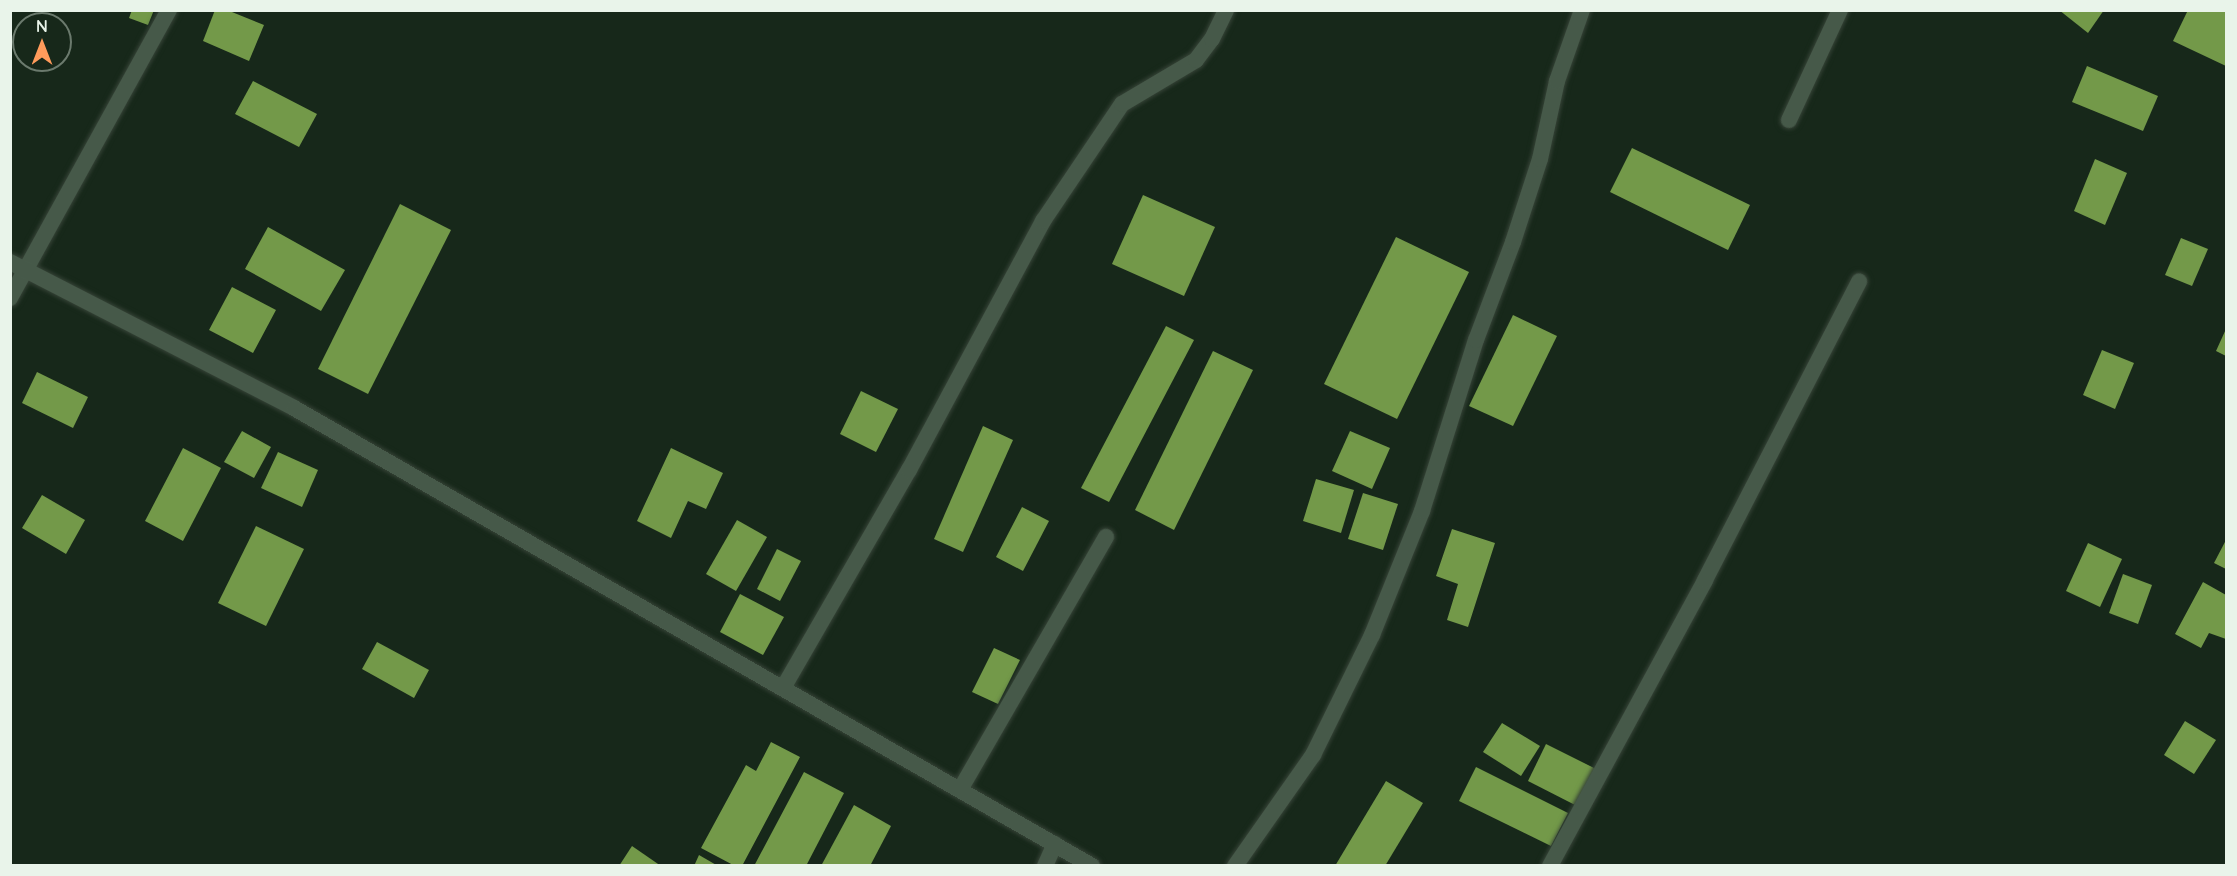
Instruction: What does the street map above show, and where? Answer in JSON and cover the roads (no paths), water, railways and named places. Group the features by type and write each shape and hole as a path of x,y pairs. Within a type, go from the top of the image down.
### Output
{"street":[{"path":"10,298 169,10"},
{"path":"783,688 909,470 1043,221 1122,104 1196,60 1212,39 1226,10"},
{"path":"1235,866 1313,756 1372,635 1422,511 1476,340 1513,242 1540,159 1557,81 1582,10"},
{"path":"1789,120 1840,10"},
{"path":"10,262 118,321 294,408 961,788 1092,866"},
{"path":"1550,866 1705,580 1859,281"},
{"path":"961,788 1106,537"},
{"path":"1045,866 1055,844"}]}
